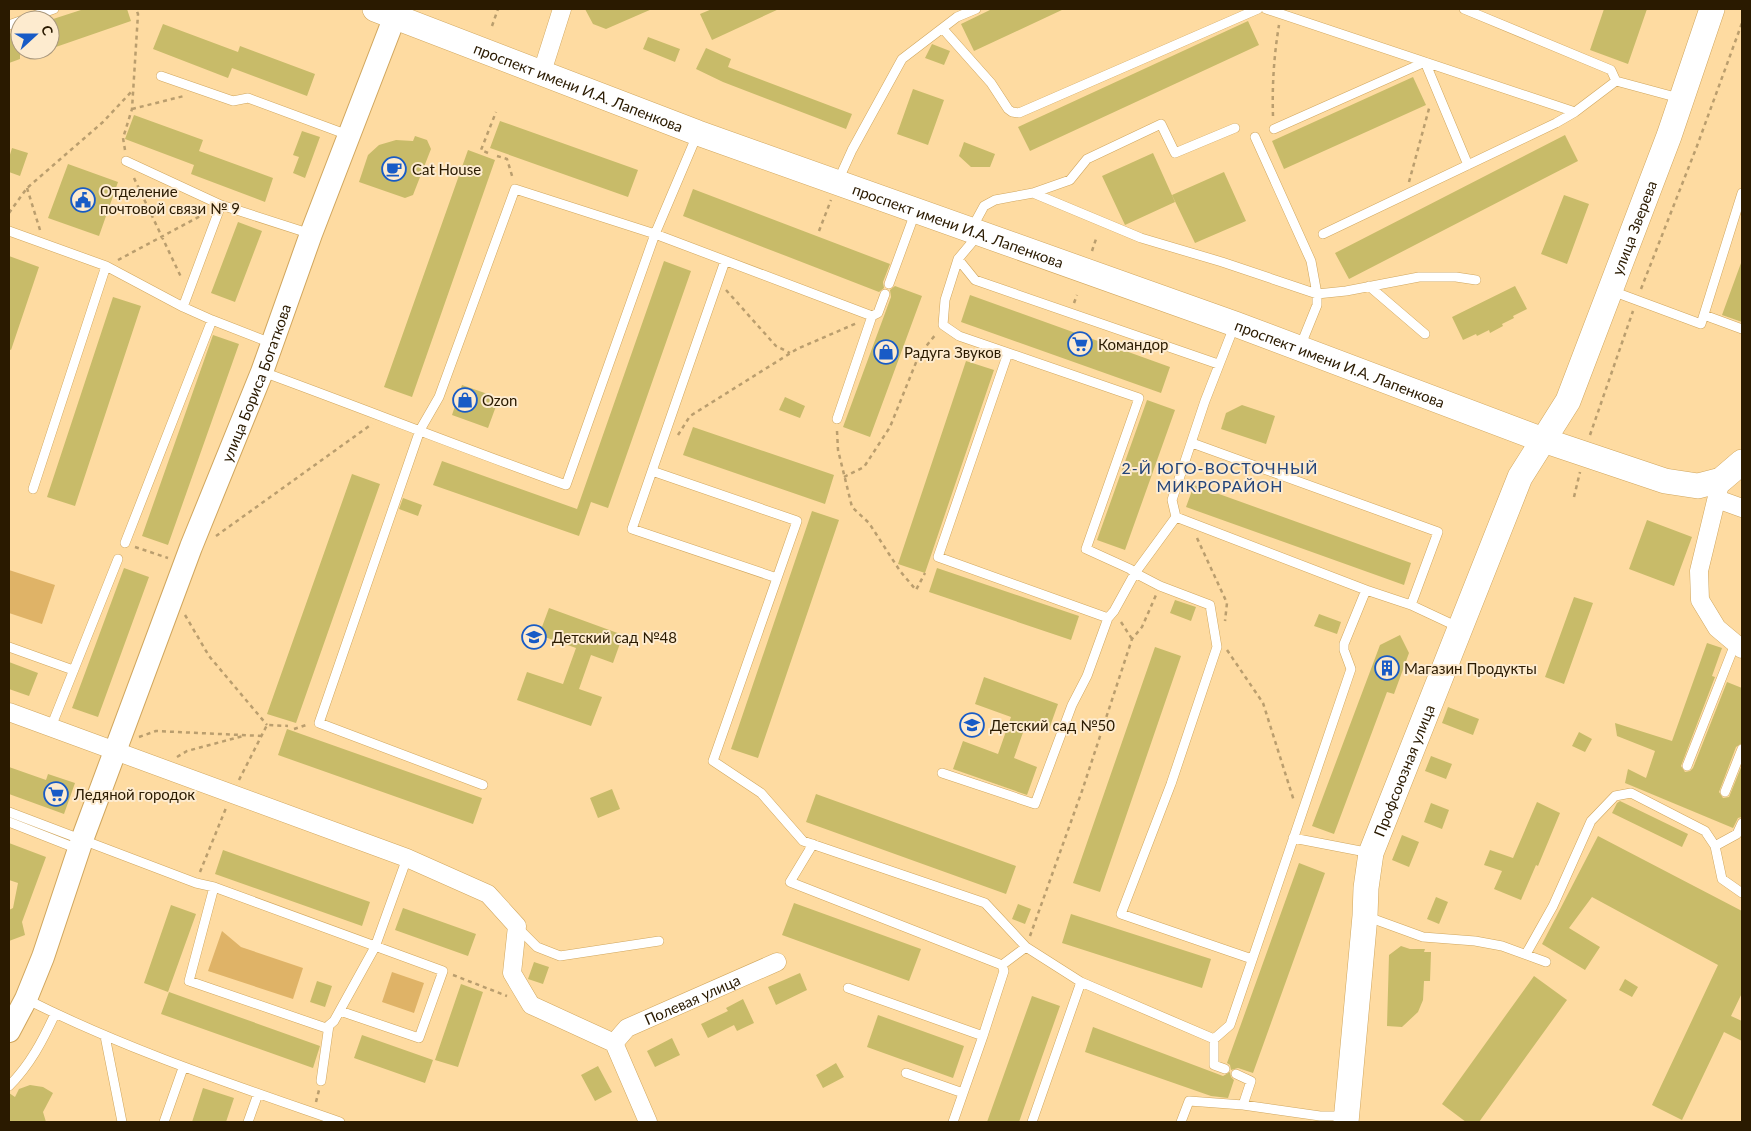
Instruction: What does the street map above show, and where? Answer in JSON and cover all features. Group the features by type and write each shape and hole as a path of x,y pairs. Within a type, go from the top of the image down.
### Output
{"main road":[{"name":"улица Зверева","path":"1543,440 1568,401 1669,136 1712,9"},
{"name":"проспект имени И.А. Лапенкова","path":"400,14 698,133 1235,324 1543,440 1665,482 1719,490"},
{"name":"Профсоюзная улица","path":"1347,1119 1366,888 1371,853 1520,477 1543,440"},
{"path":"1719,490 1742,462"}],"street":[{"path":"542,72 562,9"},
{"name":"улица Бориса Богаткова","path":"9,1031 26,999 43,957 80,845 191,547 262,372 348,135 400,14"},
{"path":"1739,646 1716,628 1700,600 1699,571 1719,490 1742,508"},
{"path":"9,712 407,858 488,894 517,926 512,973 531,1005 614,1043 648,1122"},
{"name":"Полевая улица","path":"614,1043 627,1028 777,962"}],"lane":[{"path":"838,182 852,150 902,59 957,17 976,9"},
{"path":"943,29 991,83 1008,108 1012,112 1019,113 1258,9"},
{"path":"1266,9 1575,112"},
{"path":"1464,9 1611,70 1616,81"},
{"path":"1424,62 1468,165"},
{"path":"1274,129 1424,62"},
{"path":"161,76 233,101 248,98 348,135"},
{"path":"1616,81 1681,99"},
{"path":"1323,234 1575,112 1616,81"},
{"path":"1235,128 1175,153 1161,124 1087,159 1070,180 1033,193 995,200 984,206 976,232 958,259 945,300 943,326 959,336 1139,398 1086,549 1130,569 1134,573 1160,586 1210,605 1217,646 1171,784 1122,914 1252,959"},
{"path":"262,372 420,430 446,442 566,485 655,234 698,133"},
{"path":"1255,137 1311,261 1317,305 1300,349"},
{"path":"126,161 221,205 311,234"},
{"path":"484,785 319,723 420,430 440,397 515,189 655,234 872,316"},
{"path":"1610,291 1701,324 1742,192"},
{"path":"1033,193 1141,238 1222,262 1317,294 1346,291 1418,277 1456,277 1476,280"},
{"path":"183,307 221,205"},
{"path":"889,284 916,211"},
{"path":"9,231 106,266 183,307 271,343"},
{"path":"958,259 975,280 1218,364"},
{"path":"725,260 632,529 778,578"},
{"path":"34,489 106,266"},
{"path":"1368,286 1425,334"},
{"path":"837,419 872,316 878,313 885,294"},
{"path":"1704,315 1742,329"},
{"path":"125,543 212,320"},
{"path":"942,773 1035,804 1072,705 1087,676 1111,615 1134,573 1176,518 1172,500 1218,364 1235,324"},
{"path":"1008,353 938,557 1111,615"},
{"path":"1192,443 1438,532 1411,605"},
{"path":"652,471 798,521 714,761 761,793 803,841 985,903 1026,947 1081,982 1214,1039"},
{"path":"1176,518 1366,590 1411,605 1460,628"},
{"path":"51,727 118,559"},
{"path":"1225,1069 1214,1065 1214,1039 1230,1025 1351,669 1344,650 1344,644 1366,590"},
{"path":"1687,766 1739,646"},
{"path":"9,647 73,670"},
{"path":"1725,792 1742,749"},
{"path":"1526,954 1553,906 1591,821 1615,796 1631,793 1705,831 1715,846 1722,879 1742,893"},
{"path":"9,812 80,845"},
{"path":"9,822 196,883 214,887 443,971 419,1038 340,1010"},
{"path":"1715,846 1737,834 1742,823"},
{"path":"1292,838 1371,853"},
{"path":"813,844 790,882 1002,965"},
{"path":"214,887 188,981 326,1028 334,1021 375,947 407,858"},
{"path":"1365,916 1423,937 1475,941 1502,946 1546,962"},
{"path":"517,926 537,946 560,956 659,941"},
{"path":"1002,965 1026,947"},
{"path":"953,1122 1004,971 1002,965"},
{"path":"1032,1122 1081,982"},
{"path":"848,988 983,1036"},
{"path":"26,999 105,1036 183,1068 340,1122"},
{"path":"9,1086 38,1049 55,1014"},
{"path":"321,1081 329,1025"},
{"path":"105,1036 122,1122"},
{"path":"164,1122 183,1068"},
{"path":"906,1073 963,1093"},
{"path":"1236,1074 1251,1081 1243,1105"},
{"path":"248,1122 258,1094"},
{"path":"1181,1122 1189,1101 1243,1105 1347,1119"},
{"path":"1312,1122 1320,1116"}],"path":[{"path":"136,9 138,14 132,109 123,138 126,161 188,292"},
{"path":"492,26 498,9"},
{"path":"1274,129 1272,92 1281,14"},
{"path":"1574,497 1584,454 1637,300 1742,24"},
{"path":"1405,195 1435,88"},
{"path":"9,213 27,188 103,122 133,90"},
{"path":"132,109 204,91"},
{"path":"488,153 481,150 496,112"},
{"path":"497,156 507,160 515,189"},
{"path":"819,231 838,182"},
{"path":"27,188 45,244"},
{"path":"106,266 221,205"},
{"path":"1092,250 1096,239"},
{"path":"718,282 776,346 790,353"},
{"path":"674,442 690,416 790,353 872,316"},
{"path":"844,476 864,467 890,427 918,355 943,326"},
{"path":"214,537 383,416"},
{"path":"837,419 838,450 852,507 869,523 900,571 916,590 925,573"},
{"path":"1190,523 1227,603 1225,628"},
{"path":"125,543 172,559"},
{"path":"1026,947 1082,791 1132,639 1142,627 1160,586"},
{"path":"170,604 184,614 209,656 267,725"},
{"path":"1111,615 1132,639"},
{"path":"1223,644 1263,703 1299,818"},
{"path":"138,737 156,732 263,736"},
{"path":"158,767 187,751 247,735"},
{"path":"443,971 531,1005"},
{"path":"314,1113 321,1081"}],"shaded area":[{"path":"9,570 55,585 42,624 9,613"},
{"path":"222,931 241,947 303,968 293,999 208,971"},
{"path":"392,972 424,983 414,1013 382,1002"}],"building":[{"path":"84,9 127,9 131,21 60,46 60,17"},
{"path":"585,9 652,9 606,29 593,24"},
{"path":"712,9 779,9 712,40 700,14"},
{"path":"992,9 1064,9 974,51 961,24"},
{"path":"1604,9 1647,9 1628,64 1590,50"},
{"path":"1248,21 1259,45 1030,151 1018,127"},
{"path":"163,24 238,52 240,46 315,74 307,96 232,68 228,78 153,49"},
{"path":"9,34 10,60 17,60 9,63"},
{"path":"648,37 680,49 675,62 643,49"},
{"path":"932,44 950,51 944,65 925,58"},
{"path":"706,48 731,59 728,67 852,114 846,129 723,82 696,69"},
{"path":"1413,77 1426,105 1284,169 1272,141"},
{"path":"913,89 944,100 928,145 897,134"},
{"path":"134,115 203,140 199,151 273,178 265,202 191,174 194,165 125,139"},
{"path":"500,121 638,170 628,197 490,148"},
{"path":"302,131 320,137 305,178 293,173 299,157 293,155"},
{"path":"1565,135 1578,161 1349,279 1335,253"},
{"name":"Cat House","path":"415,136 427,140 431,149 413,195 405,198 359,182 368,155 379,145 396,140 413,141"},
{"path":"964,142 995,154 990,167 971,167 959,156"},
{"path":"12,148 28,153 20,176 9,172 9,158"},
{"path":"468,150 495,160 412,397 384,387"},
{"path":"1153,153 1175,202 1125,225 1102,176"},
{"name":"Отделение почтовой связи № 9","path":"68,164 118,182 99,236 48,218"},
{"path":"1224,172 1246,221 1195,243 1172,195"},
{"path":"693,189 890,264 883,282 884,288 879,292 683,216"},
{"path":"1564,195 1589,204 1567,264 1541,254"},
{"path":"238,222 262,231 235,302 211,293"},
{"path":"9,256 39,267 11,350 9,349"},
{"path":"664,261 691,271 608,508 591,502 579,536 433,485 442,461 577,509"},
{"path":"1742,263 1742,322 1722,315"},
{"path":"895,286 922,296 870,437 843,427 891,297 890,290"},
{"path":"1515,286 1527,309 1513,316 1514,318 1490,333 1489,330 1463,340 1452,317"},
{"path":"970,295 1170,367 1161,393 961,322"},
{"path":"113,297 141,306 75,506 47,497"},
{"path":"213,335 239,344 168,545 142,536"},
{"path":"966,361 994,370 925,573 898,564"},
{"path":"462,385 499,398 488,428 452,415"},
{"path":"785,397 805,406 800,418 779,410"},
{"path":"1147,400 1175,410 1125,550 1097,540"},
{"path":"1242,405 1275,416 1266,444 1221,429 1226,413"},
{"path":"693,427 834,475 825,504 683,455"},
{"path":"352,474 380,484 296,723 267,714"},
{"path":"1194,485 1411,563 1404,585 1186,507"},
{"path":"403,498 422,505 418,516 399,509"},
{"path":"812,511 839,520 758,758 731,749"},
{"path":"1647,520 1692,537 1674,586 1629,569"},
{"path":"124,568 149,577 98,717 72,708"},
{"path":"937,568 1079,616 1071,640 929,592"},
{"path":"1574,597 1593,603 1564,684 1545,677"},
{"path":"1175,600 1196,607 1191,621 1170,613"},
{"path":"549,608 623,635 613,663 591,655 579,689 602,697 591,726 517,700 527,672 563,684 576,648 539,635"},
{"path":"1319,614 1341,622 1337,634 1314,626"},
{"path":"1400,635 1409,653 1394,694 1387,692 1334,834 1312,826 1380,645"},
{"path":"1707,643 1722,648 1712,676 1715,677 1681,766 1685,772 1693,768 1727,682 1742,688 1742,743 1736,747 1719,792 1723,798 1729,797 1742,765 1742,817 1738,818 1733,828 1625,783 1628,769 1646,778 1655,751 1617,736 1615,723 1672,741"},
{"path":"1155,647 1181,656 1100,892 1073,883"},
{"path":"9,662 38,673 29,696 9,689"},
{"path":"984,677 1058,704 1048,732 1026,724 1014,758 1037,767 1027,795 953,769 963,741 998,754 1011,717 975,704"},
{"path":"1448,707 1479,719 1473,735 1442,723"},
{"path":"287,729 482,798 473,824 278,755"},
{"path":"1579,732 1592,739 1585,752 1572,746"},
{"path":"1431,756 1452,764 1446,779 1425,771"},
{"path":"9,767 46,780 48,774 75,783 64,814 9,794"},
{"path":"612,789 620,809 598,818 590,798"},
{"path":"816,794 1016,866 1006,894 806,822"},
{"path":"1620,801 1688,834 1682,847 1612,813"},
{"path":"1537,802 1560,813 1538,866 1536,865 1521,900 1494,889 1502,871 1484,865 1490,850 1513,858"},
{"path":"1431,803 1449,810 1442,829 1424,822"},
{"path":"1402,835 1419,842 1409,867 1392,860"},
{"path":"1598,836 1742,911 1742,993 1731,1016 1742,1021 1742,1041 1724,1032 1682,1120 1652,1105 1718,965 1592,897 1569,928 1600,947 1585,970 1542,944"},
{"path":"9,843 46,857 22,922 25,935 9,941 9,910 13,908 18,883 9,880"},
{"path":"223,850 370,902 362,926 215,874"},
{"path":"1299,863 1325,873 1253,1073 1238,1068 1231,1070 1230,1065 1227,1063"},
{"path":"1436,897 1448,902 1439,924 1427,919"},
{"path":"794,903 921,949 909,981 782,935"},
{"path":"1018,904 1031,909 1025,924 1012,919"},
{"path":"171,905 196,914 168,992 144,983"},
{"path":"403,908 476,934 468,956 395,930"},
{"path":"1071,914 1211,959 1202,988 1062,943"},
{"path":"1401,946 1410,949 1425,949 1424,952 1431,952 1430,981 1424,981 1423,1000 1418,1012 1402,1027 1387,1026 1389,955"},
{"path":"534,962 549,967 543,984 528,979"},
{"path":"800,973 807,990 776,1005 768,987"},
{"path":"1534,976 1567,1000 1479,1122 1466,1122 1442,1104"},
{"path":"1625,979 1638,987 1632,997 1619,990"},
{"path":"317,981 332,986 325,1007 310,1002"},
{"path":"461,984 483,992 458,1067 435,1060"},
{"path":"169,992 320,1046 313,1068 161,1014"},
{"path":"1032,996 1060,1006 1019,1122 987,1122"},
{"path":"743,999 754,1023 737,1031 734,1025 708,1038 701,1024 728,1011 726,1008"},
{"path":"878,1015 964,1046 953,1078 867,1047"},
{"path":"1093,1027 1223,1076 1230,1072 1234,1080 1228,1098 1211,1096 1085,1052"},
{"path":"362,1035 433,1060 425,1083 354,1058"},
{"path":"672,1038 680,1055 655,1067 647,1051"},
{"path":"836,1063 844,1077 823,1088 816,1075"},
{"path":"598,1066 612,1092 595,1101 581,1075"},
{"path":"30,1085 43,1087 53,1093 43,1112 46,1122 9,1122 9,1093 15,1097 19,1089"},
{"path":"203,1088 234,1098 226,1122 192,1122"}],"place":[{"name":"Cat House","path":"394,169"},
{"name":"Отделение почтовой связи № 9","path":"83,200"},
{"name":"Командор","path":"1080,344"},
{"name":"Радуга Звуков","path":"886,352"},
{"name":"Ozon","path":"465,400"},
{"name":"Детский сад №48","path":"534,637"},
{"name":"Магазин Продукты","path":"1387,668"},
{"name":"Детский сад №50","path":"972,725"},
{"name":"Ледяной городок","path":"56,794"}],"district":[{"name":"2-Й ЮГО-ВОСТОЧНЫЙ МИКРОРАЙОН","path":"1220,476"}]}
